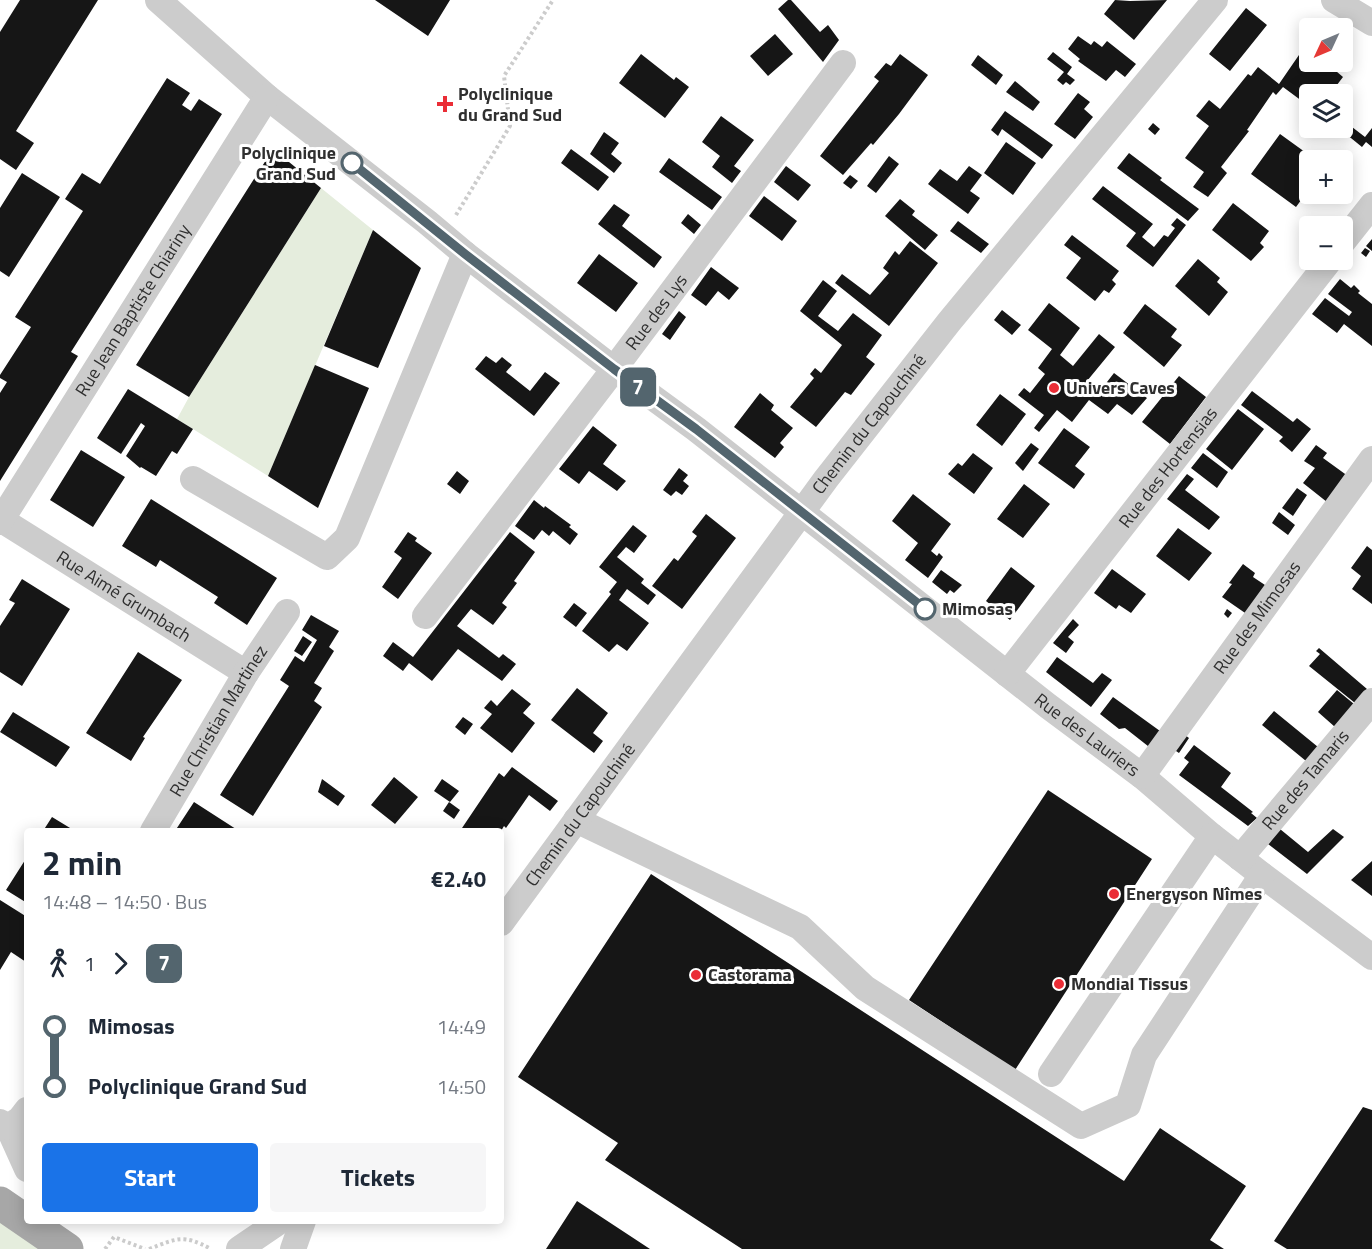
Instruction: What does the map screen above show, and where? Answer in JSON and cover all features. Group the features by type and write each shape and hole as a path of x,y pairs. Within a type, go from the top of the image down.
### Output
{"main road":[{"path":"0,1203 24,1217"},
{"path":"35,1224 58,1238"}],"street":[{"name":"Rue des Lauriers","path":"158,0 267,97 465,254 696,429 1007,674 1143,776 1240,858 1372,957"},
{"name":"Chemin du Capouchiné","path":"504,919 802,512 949,322 1215,0"},
{"path":"1334,0 1372,23"},
{"name":"Rue des Lys","path":"425,616 614,369 843,63"},
{"name":"Rue Jean Baptiste Chiariny","path":"1,520 267,97"},
{"path":"1353,229 1372,205"},
{"path":"193,479 327,556 347,538 465,254"},
{"name":"Rue des Hortensias","path":"1007,674 1322,270"},
{"name":"Rue des Mimosas","path":"1143,776 1372,459"},
{"name":"Rue Aimé Grumbach","path":"1,520 246,673"},
{"name":"Rue Christian Martinez","path":"155,828 246,673 286,612"},
{"name":"Rue des Tamaris","path":"1240,858 1372,702"},
{"path":"576,820 801,927 865,988 1081,1126 1128,1105 1144,1055 1262,875"},
{"path":"1051,1074 1212,836"},
{"path":"16,1120 24,1156"},
{"path":"239,1249 276,1224"},
{"path":"293,1249 302,1224"}],"path":[{"path":"456,215 510,126 504,76 553,0"},
{"path":"105,1249 114,1237 147,1249 180,1237 198,1242 211,1249"}],"green space":[{"path":"321,188 373,230 268,476 177,419"},
{"path":"0,1220 43,1249 0,1249"}],"building":[{"path":"20,0 98,0 16,131 34,143 16,170 0,159 0,32"},
{"path":"375,0 450,0 428,36"},
{"path":"791,0 820,32 828,25 839,40 823,62 778,9"},
{"path":"1115,0 1167,0 1134,40 1104,14"},
{"path":"1246,8 1267,25 1230,71 1209,54"},
{"path":"775,34 793,54 768,76 750,56"},
{"path":"1078,36 1091,45 1094,41 1102,47 1107,41 1136,64 1125,77 1116,70 1106,81 1078,61 1080,59 1068,49"},
{"path":"1053,52 1072,67 1067,74 1075,80 1070,85 1066,82 1063,85 1057,80 1064,72 1047,59"},
{"path":"641,54 674,80 676,77 689,87 665,118 619,83"},
{"path":"900,54 928,75 873,145 871,143 843,175 820,156 879,81 874,77 886,63 891,66"},
{"path":"978,55 1003,75 996,85 971,65"},
{"path":"1299,55 1299,72 1337,72 1343,77 1338,84 1299,84 1299,99 1283,87 1276,95 1273,92 1247,130 1249,131 1221,167 1227,173 1208,197 1193,187 1204,172 1185,158 1209,126 1196,116 1209,100 1220,109 1248,74 1251,76 1258,67 1279,84"},
{"path":"167,78 190,93 182,105 191,111 199,99 222,114 71,352 78,356 0,481 0,393 7,382 0,378 0,375 31,327 15,317 83,211 65,199 82,173 100,184"},
{"path":"1015,81 1040,102 1033,111 1006,92"},
{"path":"1078,93 1090,102 1084,109 1093,117 1075,139 1054,124"},
{"path":"1005,111 1053,145 1042,159 1002,129 998,136 991,130"},
{"path":"721,116 754,140 734,166 741,171 732,183 712,167 720,156 702,142"},
{"path":"1153,123 1160,129 1155,135 1148,129"},
{"path":"1353,128 1365,137 1372,128 1372,147 1366,142 1362,147 1351,138 1353,138"},
{"path":"604,132 619,143 611,154 622,163 614,173 590,154"},
{"path":"1280,134 1302,150 1299,150 1299,203 1296,207 1251,174"},
{"path":"1006,142 1036,163 1013,195 984,173"},
{"path":"273,149 321,188 189,397 136,365"},
{"path":"571,149 609,177 598,191 561,163"},
{"path":"1129,153 1199,209 1188,221 1117,168"},
{"path":"889,156 899,164 876,193 867,186"},
{"path":"669,158 722,197 712,210 659,172"},
{"path":"786,166 811,185 798,201 774,182"},
{"path":"969,166 982,175 970,191 980,198 968,214 928,184 940,169 957,181"},
{"path":"22,173 60,197 9,277 0,271 0,208"},
{"path":"850,175 858,181 851,189 843,183"},
{"path":"1103,186 1153,224 1142,237 1154,247 1164,235 1168,237 1175,228 1171,225 1177,218 1186,225 1153,267 1126,246 1136,233 1092,199"},
{"path":"764,196 797,221 782,241 749,216"},
{"path":"900,199 915,211 912,215 938,235 925,250 885,216"},
{"path":"1233,203 1269,231 1260,243 1264,247 1251,261 1212,230"},
{"path":"614,204 630,215 622,226 662,257 654,268 598,224"},
{"path":"688,214 701,225 694,234 681,223"},
{"path":"958,221 989,244 981,253 950,231"},
{"path":"373,230 421,268 378,368 324,346"},
{"path":"1072,235 1119,271 1112,280 1116,284 1109,293 1104,290 1095,301 1066,278 1081,258 1064,245"},
{"path":"1372,239 1372,251 1366,246"},
{"path":"910,241 938,263 889,326 835,283 842,274 870,295 889,273 883,268 895,251 899,255"},
{"path":"1365,248 1370,251 1366,257 1361,253"},
{"path":"599,254 638,283 616,312 577,283"},
{"path":"1198,259 1220,278 1217,282 1228,292 1209,316 1175,286"},
{"path":"711,267 739,288 729,300 718,291 706,306 691,295"},
{"path":"1340,279 1351,288 1354,285 1360,291 1358,293 1372,304 1372,346 1344,324 1337,333 1312,314 1325,298 1349,316 1352,312 1328,294"},
{"path":"823,280 837,291 818,316 838,331 853,313 882,335 866,357 875,364 851,395 845,392 816,427 790,407 814,378 810,374 815,368 821,373 842,345 800,311"},
{"path":"1049,303 1080,328 1060,355 1073,366 1099,334 1115,347 1087,381 1100,391 1114,373 1147,398 1132,415 1117,404 1108,414 1089,400 1072,422 1057,410 1039,432 1034,428 1044,415 1018,395 1024,388 1030,393 1045,374 1038,368 1052,349 1028,330"},
{"path":"1145,304 1177,329 1171,337 1182,345 1164,367 1123,333"},
{"path":"1002,310 1021,325 1012,335 994,320"},
{"path":"679,311 686,317 670,340 662,334"},
{"path":"486,356 496,363 502,357 512,365 506,372 530,391 545,372 560,383 534,416 475,369"},
{"path":"315,365 369,388 318,508 268,476"},
{"path":"1179,376 1206,397 1170,444 1142,422"},
{"path":"128,389 193,429 177,454 172,451 156,476 140,468 126,456 145,426 141,423 121,454 97,438"},
{"path":"1252,391 1293,422 1297,418 1311,429 1292,452 1279,441 1283,437 1241,405"},
{"path":"760,393 774,405 771,410 793,428 780,443 784,447 775,458 734,427"},
{"path":"1000,394 1026,414 1002,446 976,425"},
{"path":"1238,409 1264,429 1232,470 1206,449"},
{"path":"593,426 617,445 603,464 626,481 617,491 589,471 579,484 559,469"},
{"path":"1064,428 1090,447 1075,466 1085,474 1074,489 1038,463"},
{"path":"1031,443 1039,449 1023,471 1015,463"},
{"path":"1316,445 1327,453 1323,458 1352,479 1332,506 1303,483 1315,468 1304,461"},
{"path":"81,450 125,477 93,527 50,500"},
{"path":"973,453 993,468 974,494 948,474 958,463 962,466"},
{"path":"1203,453 1228,472 1217,488 1191,468"},
{"path":"679,468 688,475 683,481 689,486 682,495 676,491 671,496 663,490"},
{"path":"457,471 469,481 460,494 447,484"},
{"path":"1187,474 1194,479 1185,490 1220,517 1209,530 1167,499"},
{"path":"1024,484 1050,504 1023,538 997,519"},
{"path":"1297,488 1307,495 1293,516 1282,508"},
{"path":"913,494 951,524 931,551 943,557 928,578 905,560 918,543 892,521"},
{"path":"151,499 277,578 247,625 214,603 218,597 160,560 156,567 122,546"},
{"path":"534,500 571,525 569,527 578,534 570,545 553,531 549,536 542,530 534,540 515,526"},
{"path":"1279,512 1295,525 1288,535 1272,523"},
{"path":"706,514 736,538 682,609 652,586 674,558 678,561 697,536 692,532"},
{"path":"633,525 647,536 634,553 626,547 617,557 644,579 641,583 656,595 648,605 627,589 619,600 649,623 627,651 617,644 609,652 582,631 611,594 609,592 617,582 599,567"},
{"path":"1178,528 1212,553 1189,581 1156,556"},
{"path":"408,532 417,538 415,541 432,553 398,599 382,587 402,558 394,552"},
{"path":"510,532 535,552 514,581 517,583 502,603 507,607 493,625 471,609 457,626 499,658 503,654 516,664 502,681 458,649 432,681 409,663 403,671 383,656 393,642 413,657"},
{"path":"1367,546 1372,550 1372,604 1352,589 1361,576 1351,568"},
{"path":"1243,564 1255,573 1253,577 1268,587 1248,615 1222,597"},
{"path":"1011,567 1035,586 1010,620 986,601"},
{"path":"1112,569 1146,594 1131,613 1119,605 1116,609 1094,593"},
{"path":"941,570 962,585 954,593 950,590 947,594 932,582"},
{"path":"22,579 70,609 22,686 0,672 0,626 15,603 9,600"},
{"path":"574,603 587,613 576,627 563,617"},
{"path":"1227,609 1232,613 1228,618 1224,614"},
{"path":"311,615 339,631 329,647 334,651 314,683 322,688 314,701 322,707 253,816 220,795 289,686 280,680 295,656 304,662 317,640 302,630"},
{"path":"1073,619 1079,625 1068,637 1074,642 1066,653 1053,643"},
{"path":"303,636 312,642 302,656 294,651"},
{"path":"1319,648 1367,689 1355,703 1309,666 1320,654 1316,651"},
{"path":"138,652 182,680 143,737 145,738 131,761 86,733"},
{"path":"1057,657 1093,683 1102,673 1112,680 1091,707 1046,672"},
{"path":"577,688 608,713 593,733 603,741 594,753 551,720"},
{"path":"512,689 531,704 523,713 535,723 512,753 480,728 492,714 484,708 491,700 497,706"},
{"path":"1337,690 1354,704 1335,727 1318,712"},
{"path":"1113,697 1160,731 1153,750 1125,728 1119,729 1100,714"},
{"path":"1274,711 1318,747 1306,761 1262,725"},
{"path":"13,712 70,747 56,767 0,732"},
{"path":"463,717 473,724 465,735 455,727"},
{"path":"1181,732 1189,738 1179,753 1170,747"},
{"path":"1194,745 1231,773 1221,787 1253,812 1251,813 1257,818 1248,826 1179,775 1189,762 1184,758"},
{"path":"512,767 558,801 550,811 529,795 506,828 504,826 503,828 462,828 499,773 504,777"},
{"path":"394,777 418,797 395,824 371,805"},
{"path":"322,779 345,796 338,806 318,792"},
{"path":"442,779 459,791 450,802 434,791"},
{"path":"1048,790 1152,859 1015,1070 909,1000"},
{"path":"194,802 234,828 177,828"},
{"path":"449,802 460,810 454,819 443,811"},
{"path":"52,817 70,828 45,828"},
{"path":"1280,829 1308,852 1333,829 1344,837 1307,874 1268,844"},
{"path":"1372,861 1372,896 1351,880"},
{"path":"24,862 24,901 6,890"},
{"name":"Castorama","path":"651,874 1124,1181 1160,1128 1246,1186 1210,1240 1224,1249 742,1249 605,1160 618,1143 518,1077"},
{"path":"0,900 24,915 24,961 11,952 0,970"},
{"path":"1363,1107 1372,1110 1372,1249 1287,1249 1274,1241"},
{"path":"577,1201 650,1249 546,1249"}],"bus line":[{"name":"7","path":"352,163 465,254 696,429 925,609"}],"place":[{"name":"Polyclinique du Grand Sud","path":"445,104"},
{"name":"Polyclinique Grand Sud","path":"352,163"},
{"name":"Univers Caves","path":"1054,388"},
{"name":"Mimosas","path":"925,609"},
{"name":"Energyson Nîmes","path":"1114,894"},
{"name":"Castorama","path":"696,975"},
{"name":"Mondial Tissus","path":"1059,984"}]}
